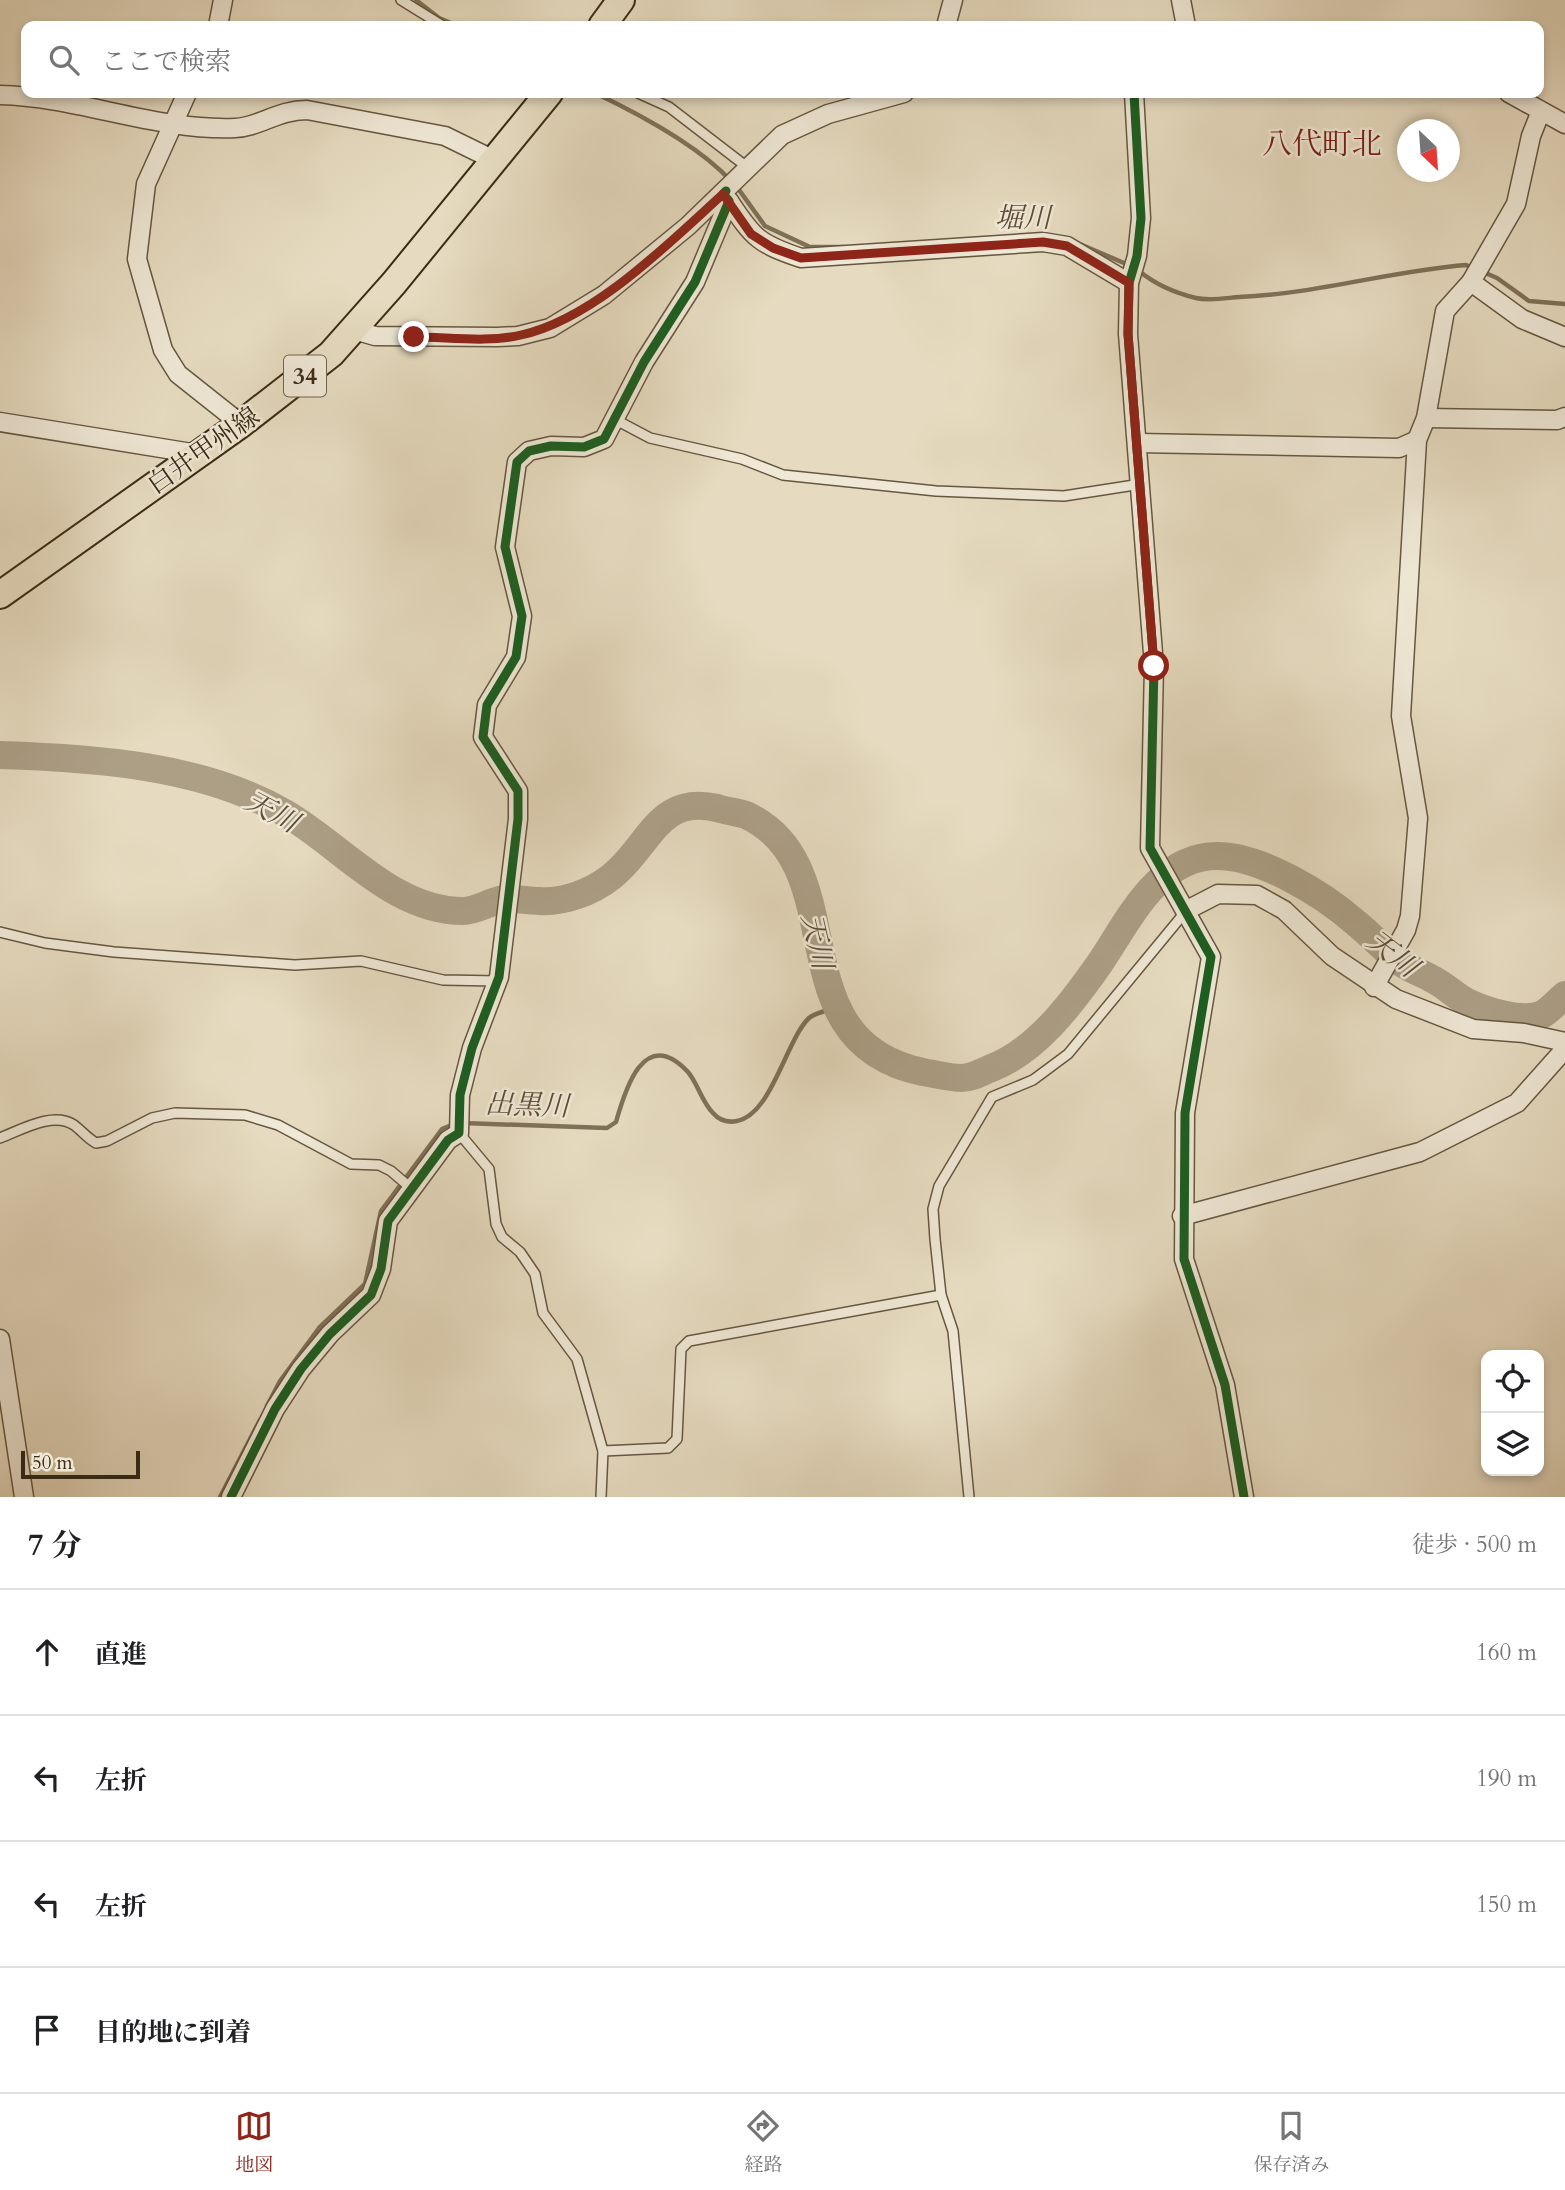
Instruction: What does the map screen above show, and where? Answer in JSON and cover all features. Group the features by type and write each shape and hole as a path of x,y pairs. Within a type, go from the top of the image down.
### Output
{"main road":[{"path":"606,21 621,0"},
{"name":"白井甲州線","path":"0,595 290,388 354,330 545,98"}],"street":[{"path":"219,21 223,0"},
{"path":"947,21 953,0"},
{"path":"1181,0 1185,21"},
{"path":"0,95 21,96"},
{"path":"36,98 173,124 235,128 287,110 307,110 445,136 494,160"},
{"path":"185,98 146,184 137,259 163,350 178,374 241,424"},
{"path":"231,1497 275,1409 301,1369 330,1334 371,1295 381,1269 388,1221 459,1127 460,1095 472,1048 498,981 509,873 518,819 518,791 483,737 487,705 516,657 522,616 505,547 517,462 529,451 551,446 584,447 604,439 644,362 695,282 726,196 744,170 782,135 828,114 886,98"},
{"path":"1133,98 1141,218 1137,256 1130,279 1128,334 1142,484 1154,666 1150,848 1172,892 1187,910 1211,957 1185,1113 1182,1216 1184,1259 1225,1385 1244,1497"},
{"path":"1518,98 1565,124"},
{"path":"1377,980 1406,930 1410,916 1418,818 1401,716 1417,440 1426,418 1445,311 1472,280 1516,204 1531,136 1541,111"},
{"path":"354,330 375,336 496,337 518,336 550,328 604,295 726,196"},
{"path":"726,196 751,234 773,248 801,258 1043,242 1067,246 1130,279"},
{"path":"1472,280 1522,319 1565,337"},
{"path":"1426,418 1557,421 1565,417"},
{"path":"0,422 198,454"},
{"path":"1138,443 1399,448 1417,440"},
{"path":"1187,910 1218,894 1257,895 1284,910 1332,956 1377,980 1420,1009 1473,1029 1524,1033 1565,1042"},
{"path":"1182,1216 1420,1152 1517,1103 1565,1049"},
{"path":"0,1339 6,1414 24,1497"}],"lane":[{"path":"401,0 435,21"},
{"path":"649,98 669,107 744,170"},
{"path":"616,420 650,438 742,459 783,475 936,491 1064,496 1142,484"},
{"path":"969,1497 953,1331 942,1295 933,1209 947,1167 992,1097 1033,1080 1068,1055 1187,910"},
{"path":"0,932 45,943 114,952 304,965 360,961 443,980 498,981"},
{"path":"0,1138 51,1119 60,1119 73,1125 96,1143 107,1141 152,1118 176,1113 225,1113 278,1125 351,1164 379,1165 395,1174 411,1189"},
{"path":"459,1127 489,1169 496,1224 502,1237 520,1251 536,1274 543,1313 578,1359 603,1451 601,1497"},
{"path":"603,1451 668,1448 677,1439 681,1349 689,1341 942,1295"}],"waterway":[{"name":"堀川","path":"416,0 446,21"},
{"name":"堀川","path":"605,98 685,143 731,181"},
{"name":"堀川","path":"737,187 765,226 810,247 844,247"},
{"name":"堀川","path":"1075,242 1131,266"},
{"name":"堀川","path":"1139,271 1173,291 1196,298 1212,299 1296,292 1438,268 1466,265 1473,268"},
{"name":"堀川","path":"1481,271 1497,278 1529,301 1565,304"},
{"name":"天川","path":"0,755 109,762 183,774 219,784 285,813 391,889 438,908 463,911 505,899 548,901 586,892 611,877 656,826 681,809 697,806 746,815 780,840 800,873 831,991 848,1026 877,1054 923,1072 947,1077 965,1078 979,1074 1006,1061 1037,1039 1077,994 1147,893 1178,867 1196,859 1217,856 1253,862 1309,889 1362,928 1400,962 1475,1005 1515,1017 1535,1016 1546,1012 1565,995"},
{"name":"出黒川","path":"463,1123 607,1128 616,1122 625,1094 639,1067 648,1059 659,1055 673,1059 688,1072 715,1115 727,1121 737,1121 760,1105 793,1042 809,1018 834,1008"},
{"name":"出黒川","path":"267,1406 280,1381 319,1328 365,1284 381,1211 442,1129 454,1124"},
{"name":"出黒川","path":"220,1497 260,1420"}],"cycle path":[{"path":"1134,98 1141,218 1137,256 1129,283 1128,334 1154,666 1150,848 1211,957 1185,1113 1184,1259 1225,1385 1244,1497"},
{"path":"231,1497 275,1409 301,1369 330,1334 371,1295 381,1269 388,1221 448,1140 459,1133 460,1095 472,1048 499,977 518,819 518,791 483,737 487,705 516,657 522,616 505,547 517,462 529,451 551,446 584,447 604,439 644,362 695,282 729,201 723,194 726,191"}],"district":[{"name":"八代町北","path":"1322,144"}],"route":[{"path":"414,337 518,336 550,328 604,295 723,194 751,234 773,248 801,258 1043,242 1067,246 1129,283 1128,334 1142,484 1154,666"}]}
